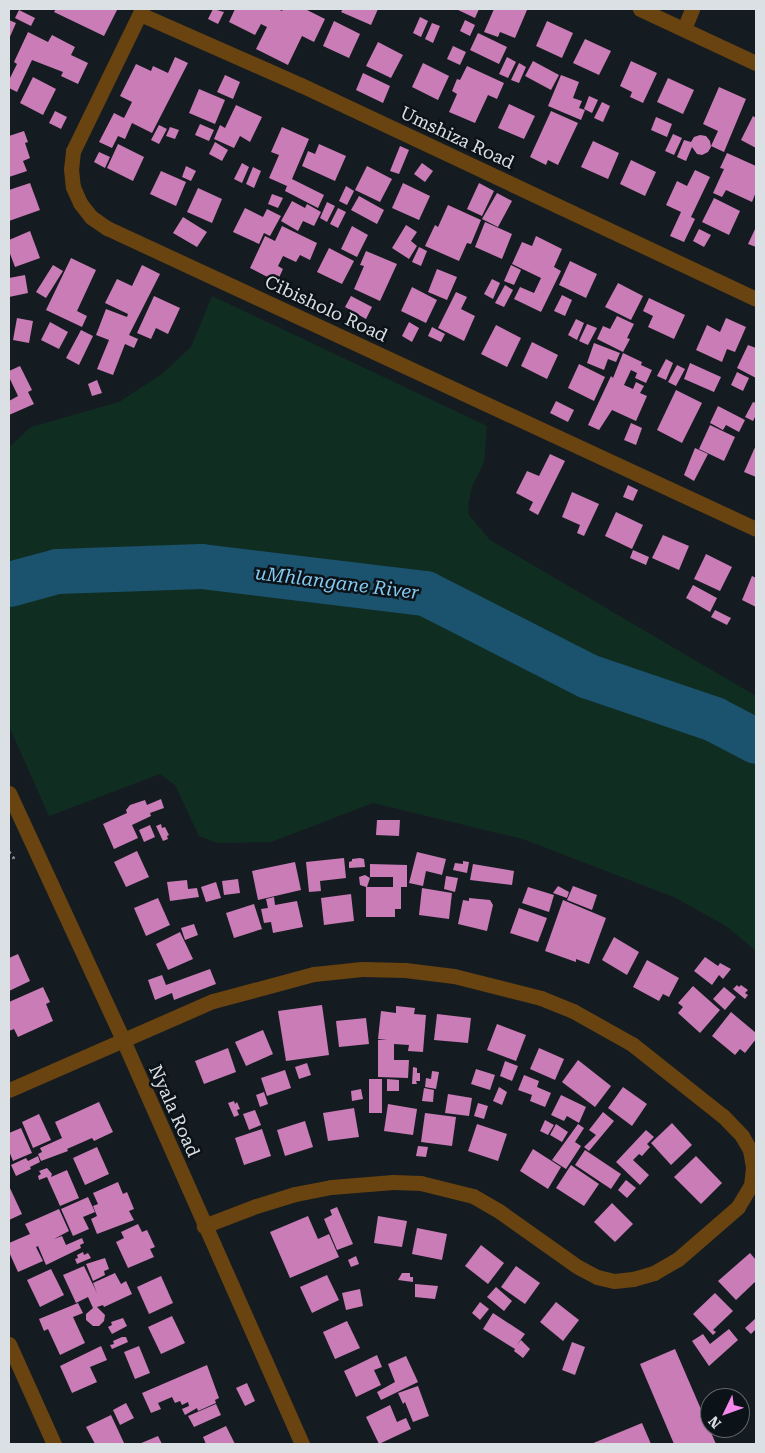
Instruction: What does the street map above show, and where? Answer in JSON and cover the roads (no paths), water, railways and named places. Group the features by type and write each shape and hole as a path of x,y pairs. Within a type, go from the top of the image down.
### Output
{"street":[{"path":"640,9 756,63"},
{"path":"684,29 692,9"},
{"name":"Umshiza Road","path":"141,12 301,84 756,300"},
{"name":"Cibisholo Road","path":"141,12 74,151 71,170 73,186 80,203 91,217 107,228 756,529"},
{"name":"Nyala Road","path":"9,793 122,1040 302,1444"},
{"path":"9,1090 213,1001 314,974 362,970 396,970 454,976 503,987 573,1011 632,1044 723,1116 742,1136 750,1150 753,1167 751,1185 738,1207 678,1259 654,1273 633,1280 614,1281 598,1277 578,1267 499,1211 473,1196 421,1183 393,1182 331,1187 304,1192 256,1206 204,1226"},
{"path":"9,1344 54,1444"}],"waterway":[{"name":"uMhlangane River","path":"9,584 57,571 201,566 425,593 588,676 714,719 756,741"}]}
